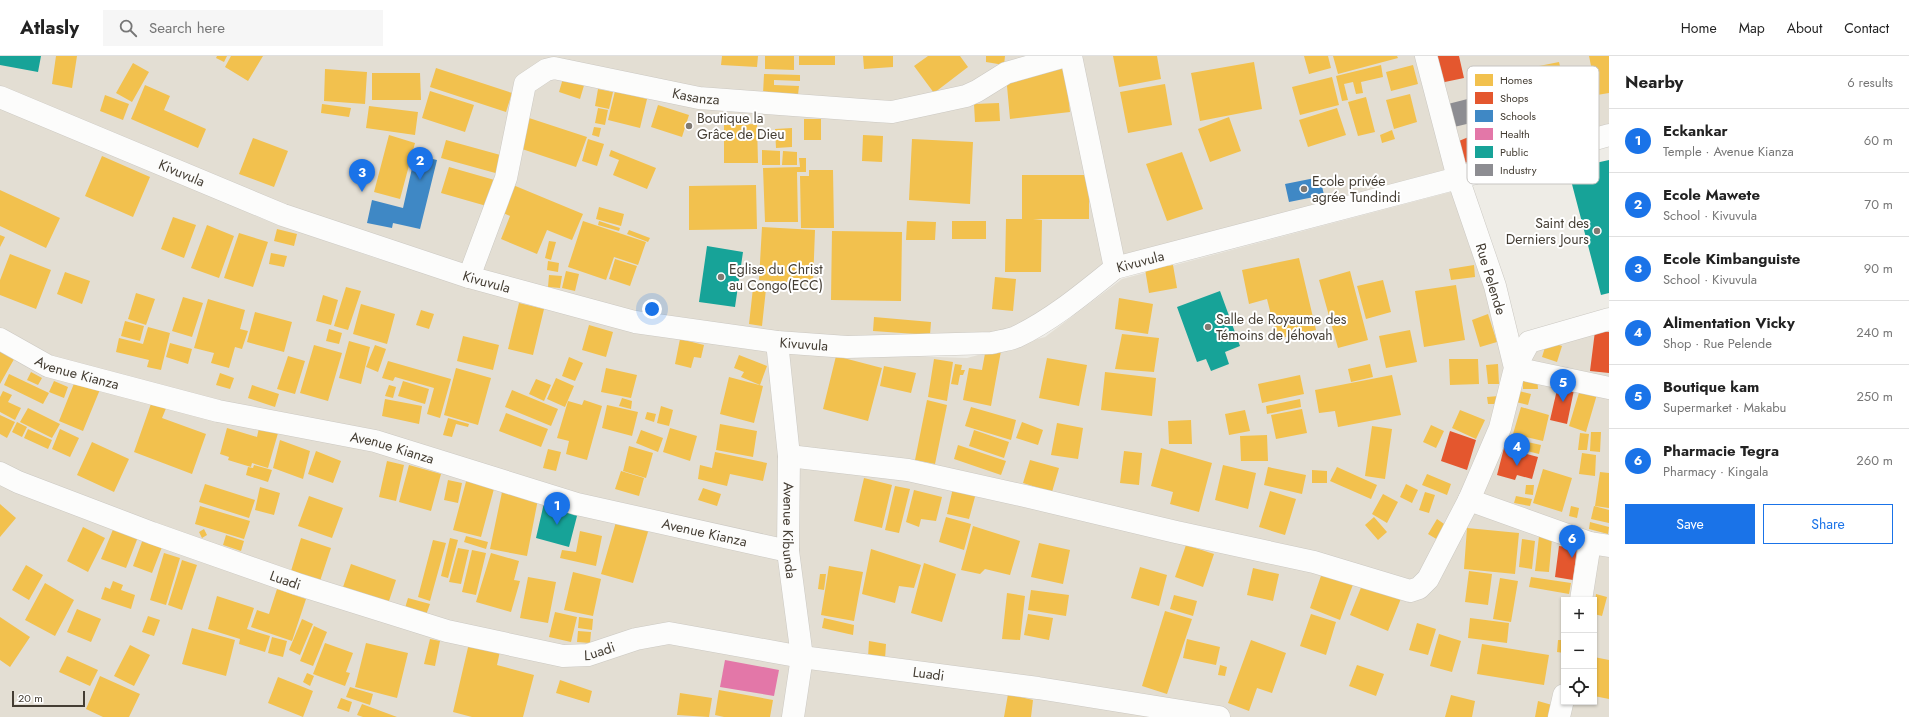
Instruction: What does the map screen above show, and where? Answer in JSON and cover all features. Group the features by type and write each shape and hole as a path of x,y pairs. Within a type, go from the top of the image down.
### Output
{"street":[{"name":"Kasanza","path":"469,277 506,178 525,84 546,70 554,68 699,98 892,112 966,96 977,91 1006,72 1066,56"},
{"path":"1071,56 1115,268"},
{"name":"Rue Pelende","path":"789,456 908,470 1176,532 1314,562 1410,591 1419,588 1428,579 1469,500 1500,428 1515,368 1495,286 1458,178 1426,56"},
{"name":"Kivuvula","path":"0,96 283,215 469,277 635,322 777,342 847,347 992,343 1014,338 1038,325 1082,294 1115,268 1467,175"},
{"name":"Kivuvula","path":"1599,138 1609,135"},
{"path":"1609,319 1529,342 1515,368 1609,388"},
{"name":"Avenue Kianza","path":"0,339 48,366 55,368 218,411 375,441 577,504 788,550"},
{"name":"Avenue Kibunda","path":"777,342 789,456 788,550 802,657 792,717"},
{"name":"Luadi","path":"0,473 18,482 152,533 297,584 447,631 562,656 588,654 636,639 669,633 802,657 1038,688 1219,717"},
{"path":"1469,500 1599,544 1582,597"},
{"path":"1559,717 1562,705"}],"shaded area":[{"path":"0,56 1609,56 1609,134 1599,137 1599,66 1467,66 1467,173 1115,268 1014,338 777,342 469,277 27,116 265,220 375,258 516,298 787,352 967,358 1045,337 1122,279 1462,189 1515,368 1529,342 1609,319 1609,717 0,717"}],"building: Homes":[{"path":"56,56 77,56 72,88 52,84"},
{"path":"217,56 227,56 224,62 216,58"},
{"path":"231,56 263,56 248,81 225,67"},
{"path":"722,56 758,56 757,67 721,65"},
{"path":"765,56 794,56 794,70 765,69"},
{"path":"799,56 835,56 835,65 799,65"},
{"path":"863,56 893,56 893,67 864,69"},
{"path":"928,56 960,56 968,67 934,93 914,66"},
{"path":"986,56 1005,56 1004,65 986,62"},
{"path":"1113,56 1157,56 1161,79 1119,87"},
{"path":"1304,56 1328,56 1331,68 1309,74"},
{"path":"1333,56 1397,56 1398,58 1338,74"},
{"path":"1589,56 1609,56 1609,93 1599,95 1599,66 1591,66"},
{"path":"1254,62 1262,109 1200,121 1191,73"},
{"path":"1559,62 1560,66 1539,66"},
{"path":"133,63 149,72 132,102 116,93"},
{"path":"1381,65 1383,77 1361,82 1363,93 1356,94 1353,82 1344,84 1348,100 1342,101 1336,76"},
{"path":"1413,65 1418,84 1391,91 1386,72"},
{"path":"436,68 512,93 506,112 430,87"},
{"path":"1065,68 1070,112 1010,119 1006,75"},
{"path":"325,69 367,72 365,104 324,101"},
{"path":"372,73 420,73 421,100 372,100"},
{"path":"764,74 800,75 800,81 774,80 774,85 799,86 798,95 763,94"},
{"path":"564,75 585,82 580,99 559,92"},
{"path":"1332,77 1339,105 1300,115 1292,87"},
{"path":"1165,84 1172,125 1128,133 1120,92"},
{"path":"145,85 170,96 164,110 206,129 198,148 131,119"},
{"path":"598,89 613,92 609,109 595,106"},
{"path":"430,91 474,105 465,132 422,118"},
{"path":"615,91 647,99 640,128 608,120"},
{"path":"1410,94 1417,122 1394,129 1386,100"},
{"path":"105,95 129,104 123,120 100,111"},
{"path":"1366,97 1375,132 1358,136 1348,102"},
{"path":"999,103 1000,121 975,122 974,104"},
{"path":"322,104 351,108 349,117 321,113"},
{"path":"658,105 689,115 682,137 651,127"},
{"path":"369,106 418,112 415,135 366,128"},
{"path":"598,108 608,110 605,125 595,123"},
{"path":"1337,108 1346,135 1308,147 1299,120"},
{"path":"1229,117 1241,151 1210,162 1198,129"},
{"path":"529,118 587,137 576,167 519,148"},
{"path":"804,119 821,119 821,140 804,140"},
{"path":"757,124 758,163 724,163 724,125"},
{"path":"594,127 601,128 599,137 592,135"},
{"path":"792,128 792,147 776,148 775,129"},
{"path":"1392,130 1395,139 1382,143 1380,135"},
{"path":"389,135 415,143 400,199 374,192"},
{"path":"863,135 883,136 882,162 862,161"},
{"path":"253,138 288,151 274,187 239,174"},
{"path":"588,139 604,144 597,166 582,161"},
{"path":"912,139 973,142 970,204 909,200"},
{"path":"446,140 504,156 499,174 441,158"},
{"path":"611,150 656,168 647,189 613,175 619,160 609,156"},
{"path":"762,150 780,151 780,165 762,165"},
{"path":"783,151 797,152 797,165 782,165"},
{"path":"1182,152 1203,209 1167,221 1146,164"},
{"path":"102,156 150,177 133,217 85,196"},
{"path":"799,158 806,158 806,172 797,172 798,222 765,222 763,168 800,167"},
{"path":"449,167 498,181 490,207 441,193"},
{"path":"809,170 833,170 834,228 801,228 800,176 809,176"},
{"path":"1022,175 1089,175 1089,219 1033,219 1042,220 1041,272 1005,272 1006,219 1022,219"},
{"path":"513,185 583,214 572,240 547,230 537,254 501,239 510,216 501,212"},
{"path":"756,185 757,229 689,230 689,186"},
{"path":"0,190 60,218 46,248 0,226"},
{"path":"599,207 624,214 621,226 596,219"},
{"path":"173,217 196,225 184,258 161,249"},
{"path":"583,221 646,242 638,265 614,257 606,280 568,267"},
{"path":"599,221 620,228 619,231 598,225"},
{"path":"907,221 936,222 935,240 906,240"},
{"path":"952,221 986,221 986,239 952,239"},
{"path":"207,225 234,236 219,278 191,268"},
{"path":"762,227 815,230 813,284 759,280"},
{"path":"277,229 297,234 294,246 274,241"},
{"path":"629,230 650,238 648,242 627,234"},
{"path":"832,231 902,232 901,301 831,300"},
{"path":"239,233 268,242 253,287 224,278"},
{"path":"0,235 5,237 0,247"},
{"path":"549,241 556,242 551,260 545,258"},
{"path":"271,253 287,256 284,267 269,264"},
{"path":"10,254 51,270 36,309 0,295 0,280"},
{"path":"1299,258 1316,330 1277,339 1267,299 1249,304 1242,270"},
{"path":"615,259 637,266 630,286 609,279"},
{"path":"548,261 559,263 558,272 547,270"},
{"path":"1173,265 1177,288 1149,293 1145,269"},
{"path":"1474,265 1475,277 1451,280 1449,269"},
{"path":"566,271 579,274 575,291 562,288"},
{"path":"1350,271 1368,340 1338,348 1319,280"},
{"path":"65,272 90,281 82,304 57,294"},
{"path":"549,275 562,276 560,288 548,287"},
{"path":"995,277 1016,279 1013,311 992,309"},
{"path":"1383,280 1391,312 1366,319 1357,286"},
{"path":"1456,285 1465,340 1424,347 1415,291"},
{"path":"346,287 361,291 348,330 334,326"},
{"path":"753,288 766,289 762,326 749,324"},
{"path":"136,293 155,299 146,325 128,319"},
{"path":"323,295 338,300 331,325 316,321"},
{"path":"183,297 203,303 192,337 172,331"},
{"path":"1119,298 1153,304 1148,334 1115,329"},
{"path":"208,299 245,310 240,329 248,331 242,349 235,347 229,368 211,363 214,353 194,348"},
{"path":"519,303 544,309 533,355 508,349"},
{"path":"361,304 395,314 387,344 353,334"},
{"path":"421,310 434,314 429,329 416,325"},
{"path":"255,312 292,322 284,352 247,342"},
{"path":"1488,314 1497,342 1480,347 1472,320"},
{"path":"874,317 931,322 930,335 873,331"},
{"path":"125,321 144,326 140,341 121,336"},
{"path":"589,325 613,332 606,357 582,350"},
{"path":"148,327 170,333 161,370 147,367 149,360 116,352 119,338 143,344"},
{"path":"329,329 342,333 339,344 326,341"},
{"path":"1410,330 1417,362 1386,368 1379,336"},
{"path":"1122,334 1159,338 1154,372 1115,369"},
{"path":"463,336 499,345 493,370 457,361"},
{"path":"680,339 704,345 701,358 694,357 691,368 675,364"},
{"path":"349,341 370,347 361,384 339,378"},
{"path":"1547,341 1562,346 1557,362 1542,357"},
{"path":"170,343 192,349 188,364 166,357"},
{"path":"0,345 17,354 0,384"},
{"path":"314,345 342,353 328,401 300,393"},
{"path":"375,345 386,349 378,372 366,367"},
{"path":"986,348 1001,351 991,406 963,400 969,368 982,370"},
{"path":"739,355 767,366 760,385 741,377 744,372 734,368"},
{"path":"288,356 305,361 295,394 277,389"},
{"path":"836,356 882,368 868,421 823,409"},
{"path":"569,357 583,363 575,381 562,376"},
{"path":"1047,358 1087,365 1079,406 1039,398"},
{"path":"934,359 953,362 947,401 928,397"},
{"path":"1449,359 1478,359 1479,384 1450,385"},
{"path":"388,361 451,379 440,418 427,414 434,388 395,377 393,381 382,378"},
{"path":"955,364 962,365 961,370 965,370 963,375 960,375 958,385 951,384"},
{"path":"1370,364 1373,377 1351,382 1348,369"},
{"path":"1498,364 1499,384 1488,384 1486,365"},
{"path":"884,366 916,373 911,393 880,386"},
{"path":"456,368 491,378 478,425 444,415"},
{"path":"606,368 637,375 631,398 601,392"},
{"path":"31,372 42,378 38,385 27,380"},
{"path":"1105,372 1156,378 1152,416 1101,410"},
{"path":"220,373 234,378 230,389 216,385"},
{"path":"9,374 49,393 43,404 4,385"},
{"path":"1300,375 1304,394 1262,403 1258,384"},
{"path":"1392,375 1401,415 1338,427 1335,411 1319,413 1315,390"},
{"path":"77,376 101,387 83,431 59,421"},
{"path":"1523,376 1537,376 1538,389 1523,389"},
{"path":"729,377 763,386 754,423 720,414"},
{"path":"556,378 574,386 565,407 547,399"},
{"path":"536,379 551,385 544,401 529,394"},
{"path":"54,381 68,387 64,398 49,392"},
{"path":"403,381 429,389 425,404 398,396"},
{"path":"252,385 279,394 275,407 248,398"},
{"path":"389,385 396,387 393,398 385,396"},
{"path":"1581,386 1598,391 1586,432 1569,426"},
{"path":"512,390 558,409 551,426 505,407"},
{"path":"3,391 12,395 8,402 21,408 15,420 0,412 0,397"},
{"path":"1519,391 1531,394 1528,405 1516,402"},
{"path":"1499,396 1500,404 1488,404 1487,397"},
{"path":"622,398 632,401 631,409 619,406"},
{"path":"385,399 422,406 419,424 382,416"},
{"path":"1300,399 1301,407 1267,414 1266,406"},
{"path":"584,400 602,406 587,460 566,454 569,441 557,438 568,401 582,405"},
{"path":"927,400 947,405 935,464 915,460"},
{"path":"152,401 167,406 162,418 206,434 192,474 134,452"},
{"path":"607,405 638,412 632,436 602,428"},
{"path":"661,406 673,410 669,426 657,423"},
{"path":"971,407 1016,420 1011,440 965,426"},
{"path":"1521,407 1549,415 1543,441 1513,434"},
{"path":"28,408 60,424 52,438 20,422"},
{"path":"1302,409 1307,433 1276,439 1271,415"},
{"path":"1245,410 1250,431 1229,435 1225,414"},
{"path":"1460,410 1485,420 1476,439 1452,428"},
{"path":"647,412 656,414 654,422 645,419"},
{"path":"506,413 548,429 541,447 499,431"},
{"path":"0,415 15,422 7,438 0,434"},
{"path":"448,418 469,424 468,427 456,424 452,437 443,435"},
{"path":"1191,420 1192,444 1169,444 1168,421"},
{"path":"17,422 27,427 22,437 12,432"},
{"path":"1022,422 1043,430 1038,445 1016,438"},
{"path":"1057,423 1083,428 1078,459 1051,455"},
{"path":"720,424 757,431 753,457 716,450"},
{"path":"1431,425 1444,431 1436,448 1423,442"},
{"path":"1372,426 1392,429 1385,479 1365,476"},
{"path":"227,428 257,437 259,428 278,433 268,468 252,463 251,467 228,460 229,457 220,454"},
{"path":"670,428 697,436 690,461 663,452"},
{"path":"28,429 52,440 48,449 24,438"},
{"path":"60,429 79,438 70,457 52,449"},
{"path":"641,430 663,438 658,452 636,443"},
{"path":"974,430 1009,442 1004,458 969,446"},
{"path":"1591,432 1601,432 1600,452 1590,451"},
{"path":"1580,433 1589,434 1587,450 1578,450"},
{"path":"1267,435 1268,461 1241,461 1240,436"},
{"path":"1505,437 1541,445 1539,454 1503,445"},
{"path":"280,440 310,451 303,479 273,468"},
{"path":"92,442 129,459 114,492 77,475"},
{"path":"958,445 1006,461 1001,475 954,459"},
{"path":"629,446 653,453 646,478 623,471"},
{"path":"1161,448 1212,463 1199,512 1170,504 1173,492 1151,486"},
{"path":"548,449 561,452 556,471 543,468"},
{"path":"316,451 341,461 333,483 308,474"},
{"path":"1124,451 1142,453 1139,485 1120,483"},
{"path":"715,452 767,463 763,481 730,474 727,486 698,479 700,465 712,468"},
{"path":"1582,453 1596,455 1595,476 1579,474"},
{"path":"1030,460 1059,468 1052,492 1023,483"},
{"path":"387,461 404,465 396,501 379,497"},
{"path":"254,465 272,470 268,482 246,475 248,467 253,468"},
{"path":"409,465 441,474 431,511 399,502"},
{"path":"1223,465 1256,473 1248,509 1215,500"},
{"path":"1268,467 1306,475 1302,494 1264,485"},
{"path":"1337,467 1377,485 1371,499 1330,481"},
{"path":"1543,469 1572,478 1562,512 1533,503"},
{"path":"1312,470 1327,471 1327,483 1312,483"},
{"path":"621,471 644,478 639,496 615,489"},
{"path":"1600,472 1609,473 1609,508 1595,506"},
{"path":"1427,474 1451,484 1447,495 1422,485"},
{"path":"467,478 495,485 481,537 453,530"},
{"path":"864,478 892,485 882,528 854,521"},
{"path":"448,480 462,483 458,503 444,500"},
{"path":"205,484 255,500 249,518 199,502"},
{"path":"1406,484 1418,490 1412,503 1400,497"},
{"path":"1526,485 1534,485 1533,495 1525,494"},
{"path":"895,486 910,489 899,533 885,530"},
{"path":"260,487 280,493 274,515 255,510"},
{"path":"703,488 721,494 717,506 698,500"},
{"path":"953,488 976,493 969,519 947,514"},
{"path":"914,490 942,497 936,521 921,519 919,527 906,522"},
{"path":"1270,491 1296,499 1285,535 1259,527"},
{"path":"502,492 539,494 527,556 490,549"},
{"path":"1425,492 1435,495 1429,513 1419,510"},
{"path":"1383,494 1398,502 1387,523 1372,514"},
{"path":"309,496 343,508 332,538 298,526"},
{"path":"1516,496 1532,499 1530,506 1514,503"},
{"path":"0,504 16,518 0,537"},
{"path":"200,506 250,521 244,539 195,524"},
{"path":"1571,506 1579,508 1577,518 1569,516"},
{"path":"1594,506 1609,510 1609,523 1591,519"},
{"path":"618,515 650,525 633,583 601,574"},
{"path":"946,517 971,524 964,550 939,542"},
{"path":"1374,517 1387,532 1378,540 1365,525"},
{"path":"1437,519 1447,526 1438,540 1428,534"},
{"path":"1590,522 1609,527 1608,534 1589,529"},
{"path":"973,526 1020,541 1010,575 985,569 980,574 961,570"},
{"path":"83,527 105,538 88,572 67,561"},
{"path":"114,527 138,537 126,568 101,559"},
{"path":"1467,528 1519,533 1515,574 1464,569"},
{"path":"204,529 207,535 202,538 199,532"},
{"path":"580,531 602,536 596,566 560,558 562,550 576,552"},
{"path":"226,535 244,541 241,551 223,545"},
{"path":"466,536 488,542 486,549 464,542"},
{"path":"1539,536 1552,538 1549,572 1535,571"},
{"path":"301,538 331,548 320,581 291,571"},
{"path":"450,538 458,540 448,578 441,576"},
{"path":"143,539 162,547 152,573 133,566"},
{"path":"1522,539 1535,541 1532,569 1519,567"},
{"path":"433,540 446,543 430,601 418,597"},
{"path":"1039,543 1070,550 1063,584 1031,577"},
{"path":"1186,545 1214,554 1203,587 1175,577"},
{"path":"458,548 469,550 461,584 449,582"},
{"path":"871,549 921,565 914,588 899,586 895,603 862,594"},
{"path":"472,550 486,553 476,595 462,592"},
{"path":"164,553 180,558 166,605 150,600"},
{"path":"491,553 519,561 514,580 520,581 511,612 476,602"},
{"path":"182,560 197,565 182,610 168,605"},
{"path":"924,563 956,574 942,622 911,613"},
{"path":"351,564 396,580 388,604 343,587"},
{"path":"26,565 43,575 29,600 12,590"},
{"path":"829,566 863,572 854,621 821,615"},
{"path":"1140,567 1167,575 1159,606 1131,598"},
{"path":"1324,567 1355,579 1340,620 1310,608"},
{"path":"1253,568 1279,574 1273,601 1247,595"},
{"path":"1469,571 1492,574 1488,605 1465,602"},
{"path":"573,572 601,579 593,616 564,610"},
{"path":"820,574 826,574 824,590 818,589"},
{"path":"528,577 556,582 548,623 520,618"},
{"path":"1531,577 1571,583 1569,594 1529,587"},
{"path":"1500,578 1518,581 1511,622 1493,619"},
{"path":"1364,580 1402,596 1388,631 1350,615"},
{"path":"113,581 123,585 121,590 135,595 131,609 101,599 105,587 110,589"},
{"path":"45,583 74,600 55,636 25,620"},
{"path":"277,589 306,599 292,641 251,627 257,610 269,614"},
{"path":"1031,590 1069,595 1066,616 1028,610"},
{"path":"1007,593 1025,596 1020,640 1002,639"},
{"path":"1596,594 1607,597 1602,616 1597,615 1597,597 1596,597"},
{"path":"1174,595 1197,601 1193,616 1170,609"},
{"path":"217,596 254,608 247,629 270,636 265,652 239,644 240,639 208,629"},
{"path":"408,598 430,604 426,615 405,608"},
{"path":"77,609 101,619 91,642 67,632"},
{"path":"1165,611 1192,619 1167,694 1142,686"},
{"path":"555,612 577,617 571,642 549,637"},
{"path":"1028,614 1053,618 1049,640 1024,635"},
{"path":"1311,614 1336,622 1326,655 1300,646"},
{"path":"148,616 160,620 154,636 142,632"},
{"path":"0,617 30,637 10,667 0,660"},
{"path":"579,617 593,619 592,630 578,628"},
{"path":"824,618 854,625 853,635 822,628"},
{"path":"1470,618 1509,623 1507,643 1468,638"},
{"path":"302,619 313,624 300,655 289,650"},
{"path":"1417,623 1436,629 1428,655 1409,650"},
{"path":"314,626 327,632 313,666 300,661"},
{"path":"192,628 235,640 226,676 182,664"},
{"path":"578,631 591,632 590,643 577,642"},
{"path":"1439,634 1461,641 1452,672 1430,666"},
{"path":"272,637 287,641 283,657 268,653"},
{"path":"430,639 440,641 435,666 424,664"},
{"path":"1187,639 1220,647 1216,665 1183,658"},
{"path":"1251,640 1286,653 1272,693 1257,688 1249,711 1228,703"},
{"path":"1558,640 1561,640 1561,653 1557,652"},
{"path":"869,641 886,644 885,659 868,657"},
{"path":"325,643 353,653 346,672 350,673 345,686 313,674"},
{"path":"366,643 408,653 397,698 355,687"},
{"path":"469,643 500,651 497,665 534,675 523,717 472,717 453,712"},
{"path":"1482,644 1549,655 1544,685 1477,674"},
{"path":"130,645 150,655 134,686 114,676"},
{"path":"67,656 98,670 90,686 59,672"},
{"path":"1597,658 1609,660 1609,699 1597,697"},
{"path":"1220,665 1227,667 1225,676 1218,675"},
{"path":"1357,665 1384,674 1376,696 1349,686"},
{"path":"307,673 314,676 310,686 303,682"},
{"path":"100,676 140,694 129,717 103,717 86,709"},
{"path":"278,677 313,691 303,717 268,703"},
{"path":"560,680 592,691 589,703 556,693"},
{"path":"350,687 373,694 370,705 346,697"},
{"path":"719,690 773,700 770,717 724,717 715,715"},
{"path":"680,693 712,698 709,717 677,715"},
{"path":"1008,694 1033,700 1031,717 1004,717"},
{"path":"1451,695 1475,701 1472,717 1445,717"},
{"path":"341,698 352,702 349,712 337,708"},
{"path":"1538,701 1552,705 1550,717 1535,717"},
{"path":"362,704 397,717 363,717 357,715"}],"building: Shops":[{"path":"1435,56 1459,56 1464,78 1440,83"},
{"path":"1467,138 1467,162 1462,164 1454,143"},
{"path":"1595,331 1609,332 1609,373 1590,371"},
{"path":"1559,381 1575,385 1567,424 1550,420"},
{"path":"1450,431 1476,440 1467,470 1441,461"},
{"path":"1504,448 1538,457 1532,479 1517,475 1515,480 1497,475"},
{"path":"1559,546 1577,548 1573,580 1555,577"}],"building: Schools":[{"path":"415,155 437,160 420,229 393,223 392,228 367,223 372,200 403,208"},
{"name":"Ecole privée agrée Tundindi","path":"1320,177 1324,195 1289,202 1285,184"}],"building: Health":[{"path":"725,660 779,670 774,696 720,687"}],"building: Public":[{"path":"0,56 41,56 38,72 0,65"},
{"name":"Saint des Derniers Jours","path":"1609,160 1609,293 1601,295 1572,184 1599,184 1599,162"},
{"name":"Eglise du Christ au Congo(ECC)","path":"707,246 743,252 735,307 699,302"},
{"name":"Salle de Royaume des Témoins de Jéhovah","path":"1220,291 1240,346 1225,352 1229,364 1211,371 1206,359 1197,362 1177,307"},
{"path":"544,503 578,512 569,547 536,538"}],"building: Industry":[{"path":"1467,99 1467,124 1454,127 1448,104"}],"place":[{"name":"Boutique la Grâce de Dieu","path":"689,126"},
{"name":"Ecole Mawete","path":"420,180"},
{"name":"Ecole privée agrée Tundindi","path":"1304,189"},
{"name":"Ecole Kimbanguiste","path":"362,192"},
{"name":"Saint des Derniers Jours","path":"1597,231"},
{"name":"Eglise du Christ au Congo(ECC)","path":"721,277"},
{"name":"Salle de Royaume des Témoins de Jéhovah","path":"1208,327"},
{"name":"Boutique kam","path":"1563,402"},
{"name":"Alimentation Vicky","path":"1517,466"},
{"name":"Eckankar","path":"557,525"},
{"name":"Pharmacie Tegra","path":"1572,558"}]}
